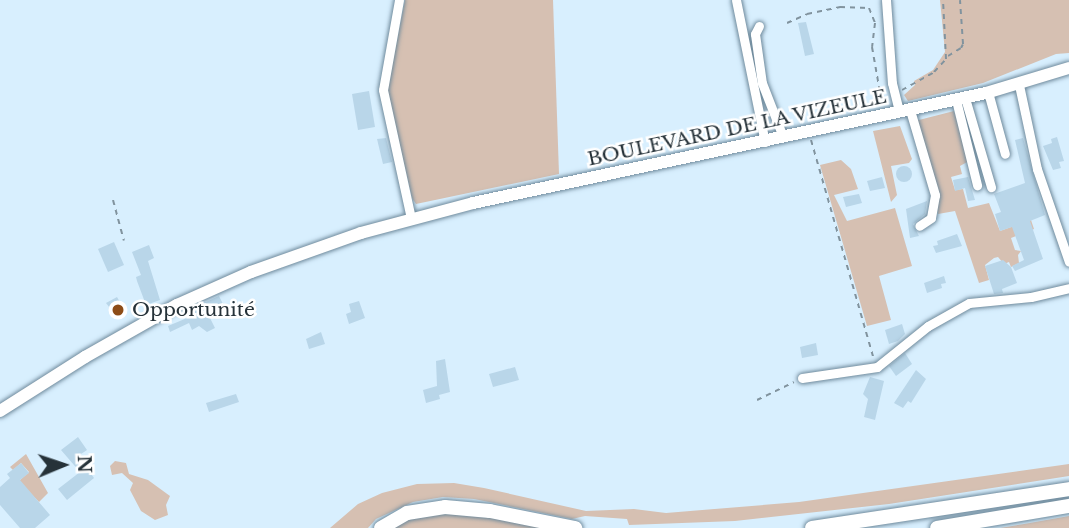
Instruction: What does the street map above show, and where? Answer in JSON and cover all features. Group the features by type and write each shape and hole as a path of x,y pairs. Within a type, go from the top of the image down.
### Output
{"highway":[{"path":"812,528 1069,489"},
{"path":"937,528 1069,506"},
{"path":"381,528 417,510 457,507 575,528"}],"main road":[{"name":"BOULEVARD DE LA VIZEULE","path":"0,411 139,325 227,282 411,218 961,99 1019,85 1069,68"}],"street":[{"path":"399,0 383,90 411,218"},
{"path":"736,0 765,142"},
{"path":"886,0 894,94 904,111 935,195 934,212 927,223 919,226"},
{"path":"759,26 755,34 762,83 783,138"},
{"path":"1019,85 1037,169 1069,262"},
{"path":"988,92 1005,155"},
{"path":"961,99 977,185"},
{"path":"961,99 991,187"},
{"path":"802,378 877,367 928,326 969,303 1023,298 1069,288"}],"path":[{"path":"943,0 947,56"},
{"path":"894,94 934,72 947,56 961,48 960,0"},
{"path":"787,23 807,14 841,7 869,8 875,23 872,47 884,116"},
{"path":"808,132 877,367"},
{"path":"113,200 124,241"},
{"path":"757,400 802,378"}],"shaded area":[{"path":"405,0 553,0 559,174 416,204 412,198 387,91"},
{"path":"940,0 1069,0 1069,53 1056,54 983,83 908,101 904,95 915,85 914,81 933,70 945,52"},
{"path":"954,111 969,161 960,166 962,174 951,177 955,190 963,189 968,208 989,203 1000,231 1031,220 1034,229 1011,238 1015,250 1021,251 1018,255 1019,263 1011,267 1009,262 1004,264 998,257 994,258 985,265 989,280 979,283 955,211 938,214 915,121"},
{"path":"900,126 912,159 909,163 891,166 897,195 891,202 873,131"},
{"path":"841,160 851,169 858,189 834,195 847,221 895,208 912,266 879,276 891,320 867,326 820,165"},
{"path":"26,454 48,493 39,502 19,481 29,472 21,463 13,470 10,467"},
{"path":"115,461 126,463 129,474 148,480 170,496 166,505 168,515 155,520 141,511 130,490 133,483 122,473 112,475 110,466"},
{"path":"1069,464 1069,476 889,504 735,521 629,525 627,519 585,516 572,519 474,499 443,497 413,502 376,519 368,528 330,528 358,504 382,493 417,484 454,483 586,511 634,509 666,513 799,502"},
{"path":"467,513 545,528 391,528 420,514"},
{"path":"1069,516 1069,528 1000,528 1024,524"}],"building":[{"path":"806,22 814,54 805,56 798,23"},
{"path":"369,91 375,127 358,130 352,94"},
{"path":"1057,137 1064,161 1059,162 1061,168 1053,170 1043,146 1052,143 1051,139"},
{"path":"386,138 392,162 383,164 377,139"},
{"path":"1023,138 1045,215 1030,221 1043,259 1015,271 1012,266 1024,260 1012,227 1000,231 995,214 1001,212 994,194 1025,183 1015,140"},
{"path":"904,166 910,168 910,180 904,182 898,180 896,174 898,168"},
{"path":"882,177 885,188 870,191 867,181"},
{"path":"968,177 975,200 968,201 965,188 955,191 953,180"},
{"path":"859,194 862,203 846,207 843,197"},
{"path":"927,201 925,214 913,224 919,236 910,238 906,209"},
{"path":"957,234 962,246 936,253 933,246 938,245 937,241"},
{"path":"114,242 124,265 108,272 98,249"},
{"path":"149,245 154,258 148,261 160,300 146,305 136,277 141,275 132,252"},
{"path":"1003,260 1011,267 1017,283 1002,289 1003,293 994,294 985,266"},
{"path":"944,276 946,283 941,284 942,288 927,293 924,283"},
{"path":"219,296 224,306 208,314 215,328 207,332 199,326 192,330 189,323 170,332 168,326 187,318 184,312"},
{"path":"117,297 125,311 116,316 106,303"},
{"path":"359,301 365,318 349,324 346,314 351,312 349,304"},
{"path":"902,324 905,334 898,341 889,344 885,330"},
{"path":"321,332 325,344 309,349 306,339"},
{"path":"816,343 818,355 802,358 800,347"},
{"path":"905,353 912,364 896,376 889,366"},
{"path":"445,359 450,392 439,395 440,399 426,403 423,390 437,386 436,361"},
{"path":"515,367 519,380 493,387 489,374"},
{"path":"916,370 926,379 911,403 908,401 903,408 894,403"},
{"path":"870,377 884,381 875,420 864,417 868,399 863,394"},
{"path":"236,394 239,402 209,412 206,403"},
{"path":"78,437 87,450 78,456 94,478 67,500 58,489 80,472 61,450"},
{"path":"21,463 29,473 20,480 50,515 35,528 20,528 0,505 0,487 10,478 7,474"}],"place":[{"name":"Opportunité","path":"118,310"}]}
